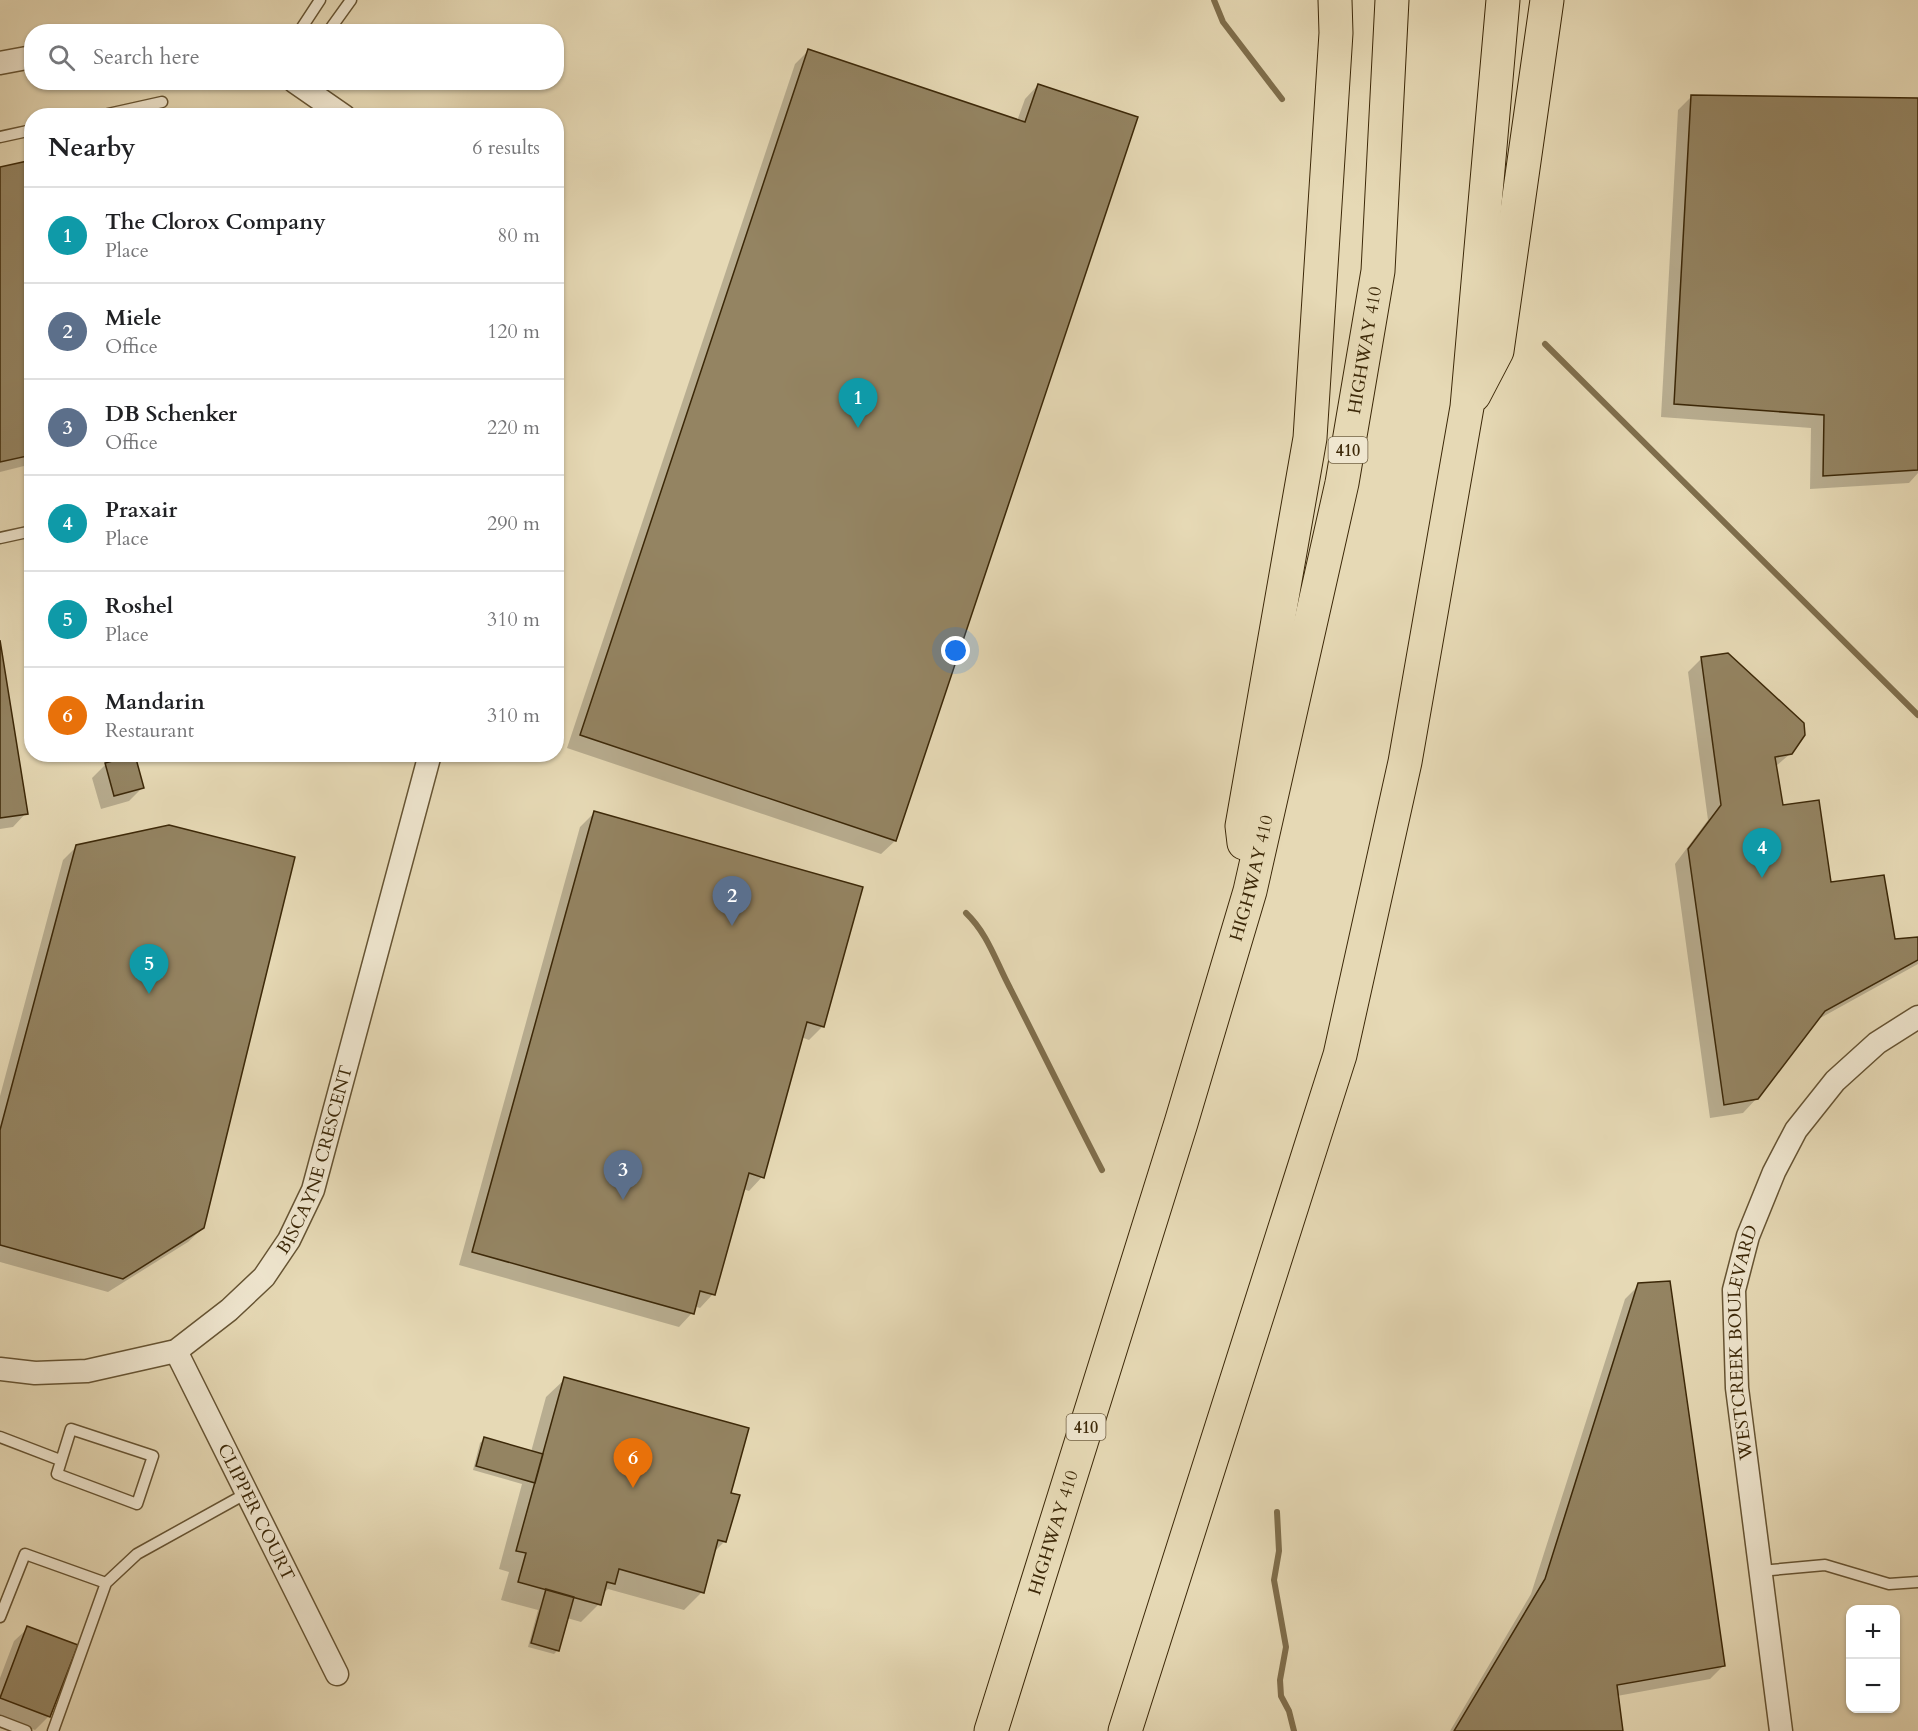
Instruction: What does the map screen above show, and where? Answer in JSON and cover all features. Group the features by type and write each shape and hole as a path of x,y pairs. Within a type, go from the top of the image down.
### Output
{"highway":[{"path":"1250,891 1242,826 1310,438 1336,33 1335,0"},
{"name":"HIGHWAY 410","path":"991,1731 1181,1123 1250,891 1342,483 1377,271 1392,0"},
{"path":"1125,1731 1135,1716 1340,1055 1406,762 1467,407 1503,0"},
{"path":"1467,407 1497,351 1547,0"}],"street":[{"path":"0,63 24,58"},
{"path":"309,90 333,108"},
{"name":"BISCAYNE CRESCENT","path":"0,1369 35,1373 87,1371 176,1352 229,1310 264,1277 289,1240 313,1190 428,762"},
{"name":"WESTCREEK BOULEVARD","path":"1781,1731 1737,1388 1734,1290 1748,1236 1774,1172 1796,1130 1835,1081 1877,1043 1918,1017"},
{"name":"CLIPPER COURT","path":"176,1352 337,1674"}],"lane":[{"path":"304,24 320,0"},
{"path":"334,24 351,0"},
{"path":"135,108 162,102"},
{"path":"0,137 24,132"},
{"path":"0,538 24,533"},
{"path":"71,1429 153,1456 137,1504 57,1474 60,1460 71,1429"},
{"path":"0,1437 60,1460"},
{"path":"53,1731 106,1583 137,1554 247,1493"},
{"path":"0,1617 25,1554 106,1583"},
{"path":"1760,1571 1825,1565 1889,1584 1918,1582"},
{"path":"3,1725 26,1731"}],"building":[{"path":"808,49 1025,122 1038,84 1138,117 896,841 580,735"},
{"path":"1691,95 1918,98 1918,470 1823,476 1824,415 1674,404"},
{"path":"24,162 24,457 0,462 0,167"},
{"path":"0,640 28,814 0,818"},
{"path":"1728,653 1804,723 1805,735 1792,754 1775,757 1783,805 1819,800 1831,882 1884,875 1895,939 1918,937 1918,960 1825,1011 1758,1099 1724,1105 1688,849 1721,805 1701,657"},
{"path":"137,762 144,788 114,796 105,763"},
{"path":"594,811 863,887 824,1027 807,1022 764,1178 749,1173 715,1295 700,1291 694,1314 472,1252"},
{"path":"169,825 295,857 204,1228 123,1279 0,1245 0,1130 76,845"},
{"path":"1670,1281 1725,1666 1617,1685 1623,1731 1454,1731 1545,1579 1638,1283"},
{"path":"564,1377 749,1428 731,1493 740,1495 726,1542 718,1540 704,1593 619,1569 615,1584 607,1582 601,1605 518,1582 526,1553 516,1551"},
{"path":"484,1437 543,1454 535,1483 476,1466"},
{"path":"546,1589 574,1597 559,1651 531,1643"},
{"path":"27,1626 78,1645 50,1717 0,1698"}],"waterway":[{"path":"1214,0 1223,22 1282,99"},
{"path":"1545,344 1918,715"},
{"path":"966,913 974,921 991,949 1102,1170"},
{"path":"1277,1512 1279,1551 1274,1580 1286,1647 1280,1680 1281,1696 1289,1711 1294,1731"}],"place":[{"name":"The Clorox Company","path":"858,428"},
{"name":"Praxair","path":"1762,878"},
{"name":"Miele","path":"732,926"},
{"name":"Roshel","path":"149,994"},
{"name":"DB Schenker","path":"623,1200"},
{"name":"Mandarin","path":"633,1488"}]}
